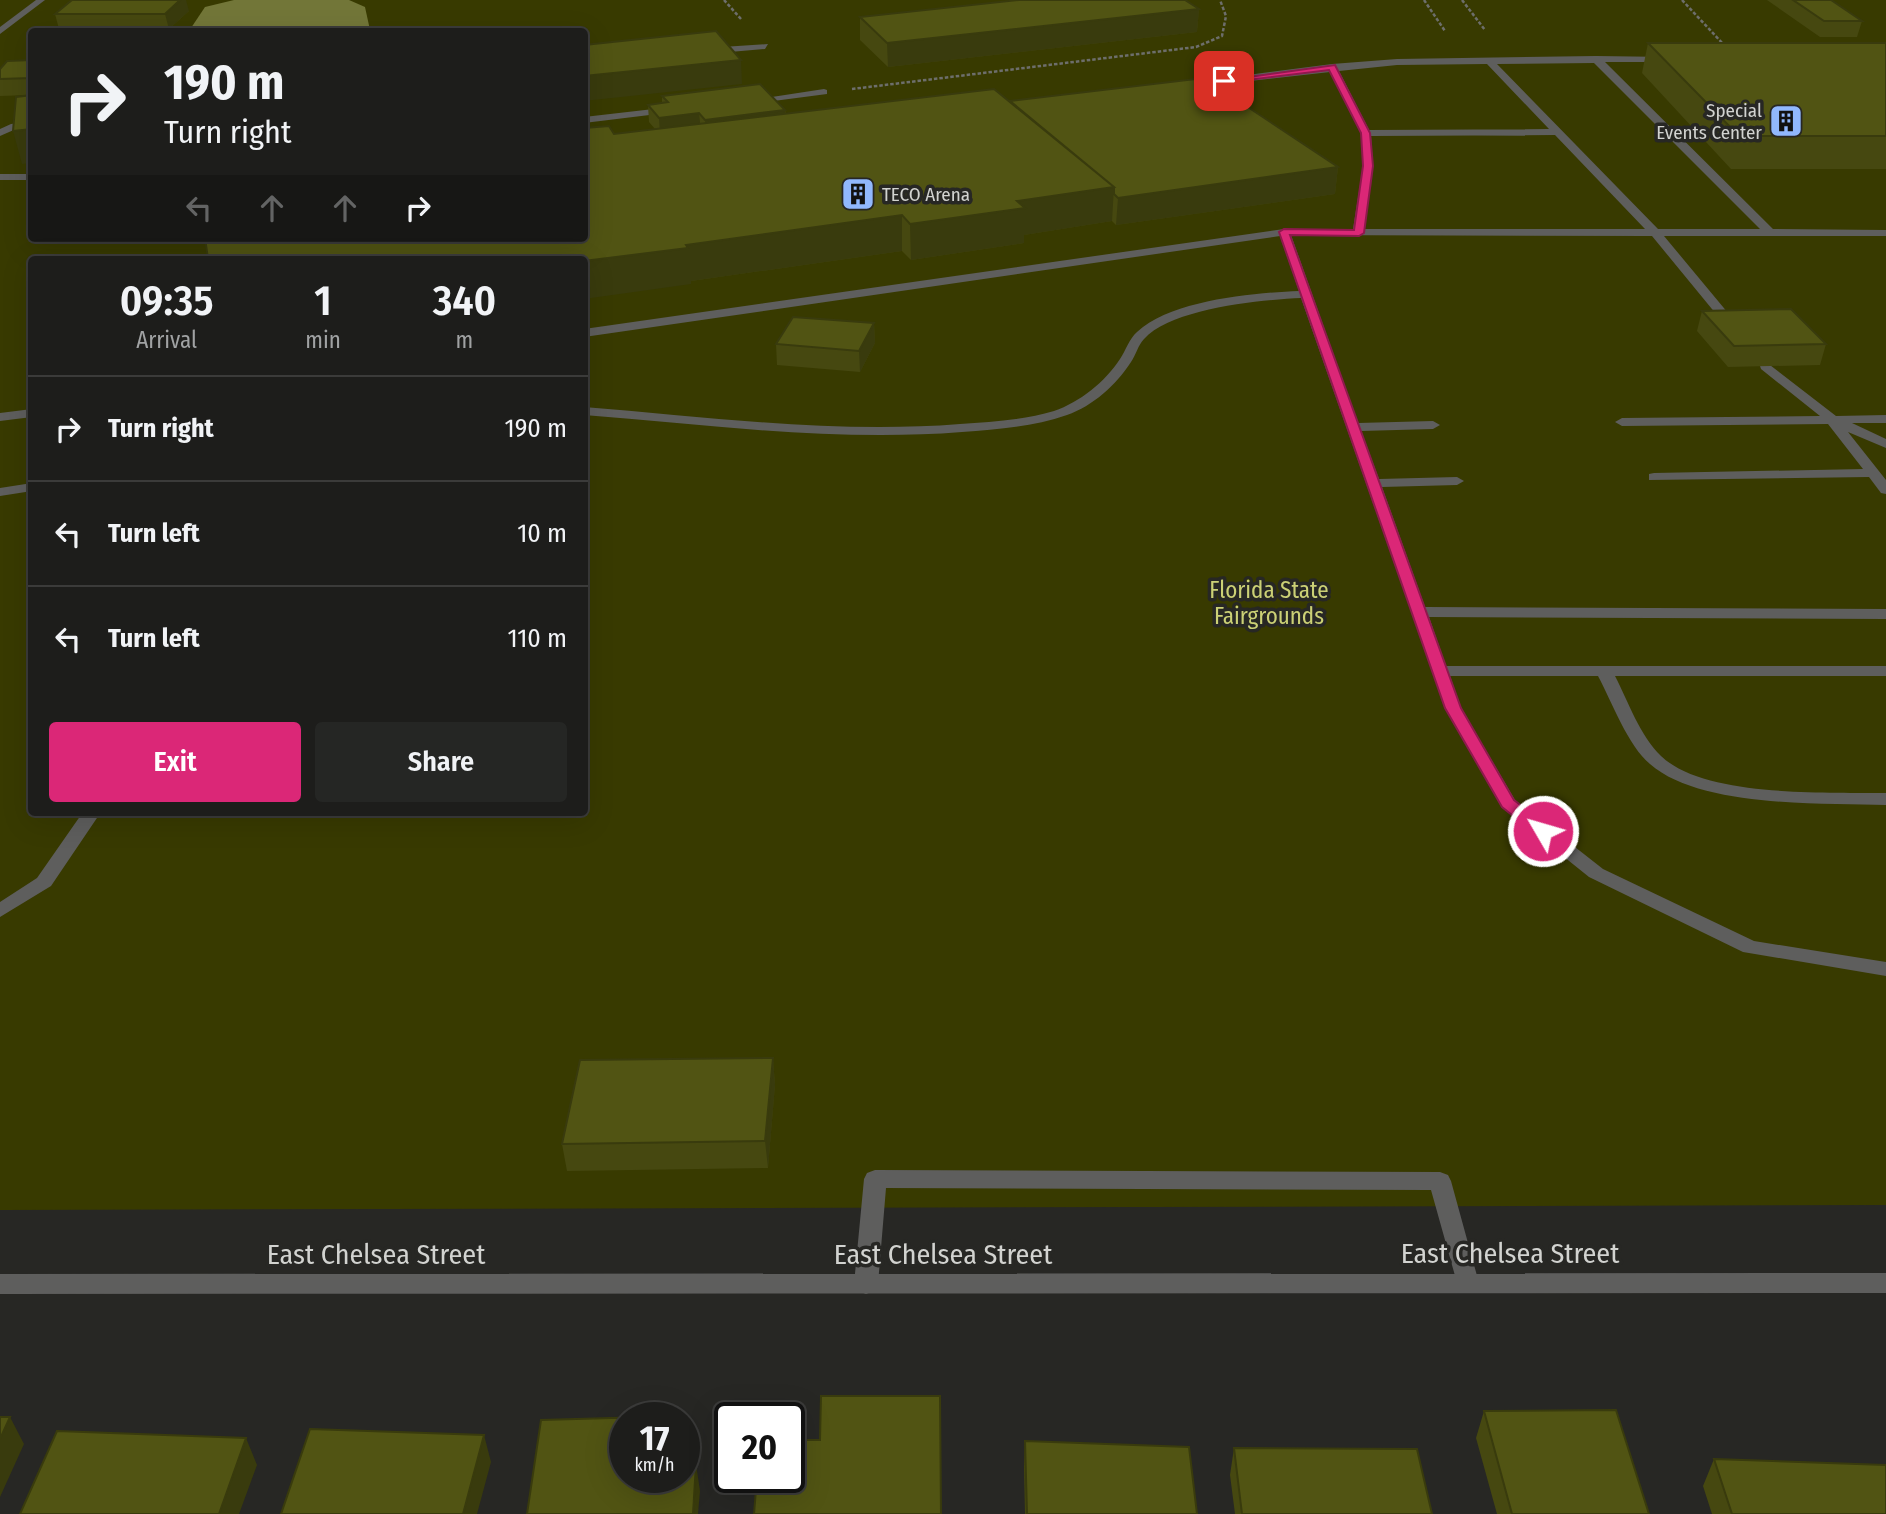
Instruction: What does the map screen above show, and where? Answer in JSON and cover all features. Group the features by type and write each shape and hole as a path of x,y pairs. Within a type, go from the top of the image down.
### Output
{"street":[{"path":"0,31 41,0"},
{"path":"696,52 765,46"},
{"path":"1596,59 1770,233"},
{"path":"1184,86 1332,67 1488,60 1685,59"},
{"path":"1488,60 1656,234 1736,330"},
{"path":"1332,67 1366,133 1368,166 1359,233"},
{"path":"744,102 824,92"},
{"path":"588,120 677,110"},
{"path":"0,133 28,125"},
{"path":"1366,133 1559,132"},
{"path":"0,177 28,177"},
{"path":"588,331 1284,232 1886,233"},
{"path":"1284,232 1453,708 1508,803 1596,873 1750,947 1886,969"},
{"path":"588,411 857,429 939,431 1014,423 1070,409 1101,389 1125,361 1141,334 1172,320 1217,304 1266,296 1306,294"},
{"path":"1766,366 1832,419 1886,444"},
{"path":"0,417 28,414"},
{"path":"1832,419 1886,490"},
{"path":"1622,422 1886,419"},
{"path":"1353,427 1433,425"},
{"path":"1654,477 1873,473"},
{"path":"1373,483 1457,481"},
{"path":"0,492 28,488"},
{"path":"1419,612 1886,614"},
{"path":"1440,671 1886,671"},
{"path":"1604,671 1655,760 1697,784 1783,795 1886,799"},
{"path":"0,911 44,882 89,816"},
{"path":"866,1284 875,1179 1440,1181 1467,1283"},
{"name":"East Chelsea Street","path":"0,1284 1886,1283"}],"path":[{"path":"824,92 1196,47 1222,36 1226,16 1220,0"},
{"path":"1682,0 1727,49"}],"green space":[{"name":"Florida State Fairgrounds","path":"0,0 1886,0 1886,1205 0,1210"}],"shaded area":[{"path":"234,0 349,0 365,7 370,28 191,28 205,7"}],"building":[{"path":"72,0 180,0 165,14 55,14"},
{"path":"1019,0 1185,0 1199,9 887,43 860,17"},
{"path":"1793,0 1831,0 1862,21 1824,21"},
{"path":"716,31 741,60 588,76 588,45"},
{"path":"1648,43 1886,43 1886,136 1739,136"},
{"path":"28,60 28,78 0,79 0,69 7,61"},
{"path":"1204,78 1338,167 1118,198 1114,194 1114,187 1010,101"},
{"path":"760,84 785,110 705,120 699,113 659,118 648,105 668,102 662,96"},
{"path":"994,89 1114,187 1017,201 1025,208 910,224 902,215 588,260 588,256 208,256 206,242 588,242 588,128 609,126 614,134"},
{"path":"28,96 28,129 13,131 16,97"},
{"path":"1791,309 1826,344 1734,346 1702,311"},
{"path":"793,317 874,323 859,351 776,344"},
{"path":"773,1058 765,1141 562,1144 580,1060"},
{"path":"821,1396 940,1396 941,1514 754,1514 756,1493 805,1493 805,1440 820,1440"},
{"path":"1616,1410 1649,1514 1512,1514 1484,1411"},
{"path":"0,1417 10,1417 0,1439"},
{"path":"609,1418 609,1493 694,1493 693,1514 527,1514 541,1420"},
{"path":"310,1429 484,1435 463,1514 281,1514"},
{"path":"57,1431 246,1438 219,1514 20,1514"},
{"path":"1025,1441 1189,1447 1197,1514 1027,1514"},
{"path":"1234,1448 1417,1449 1432,1514 1242,1514"},
{"path":"1714,1459 1886,1465 1886,1514 1732,1514"}],"place":[{"name":"Special Events Center","path":"1786,121"},
{"name":"TECO Arena","path":"858,194"}],"route":[{"path":"1224,81 1332,67 1366,133 1368,166 1359,233 1284,232 1453,708 1508,803 1543,831"}]}
